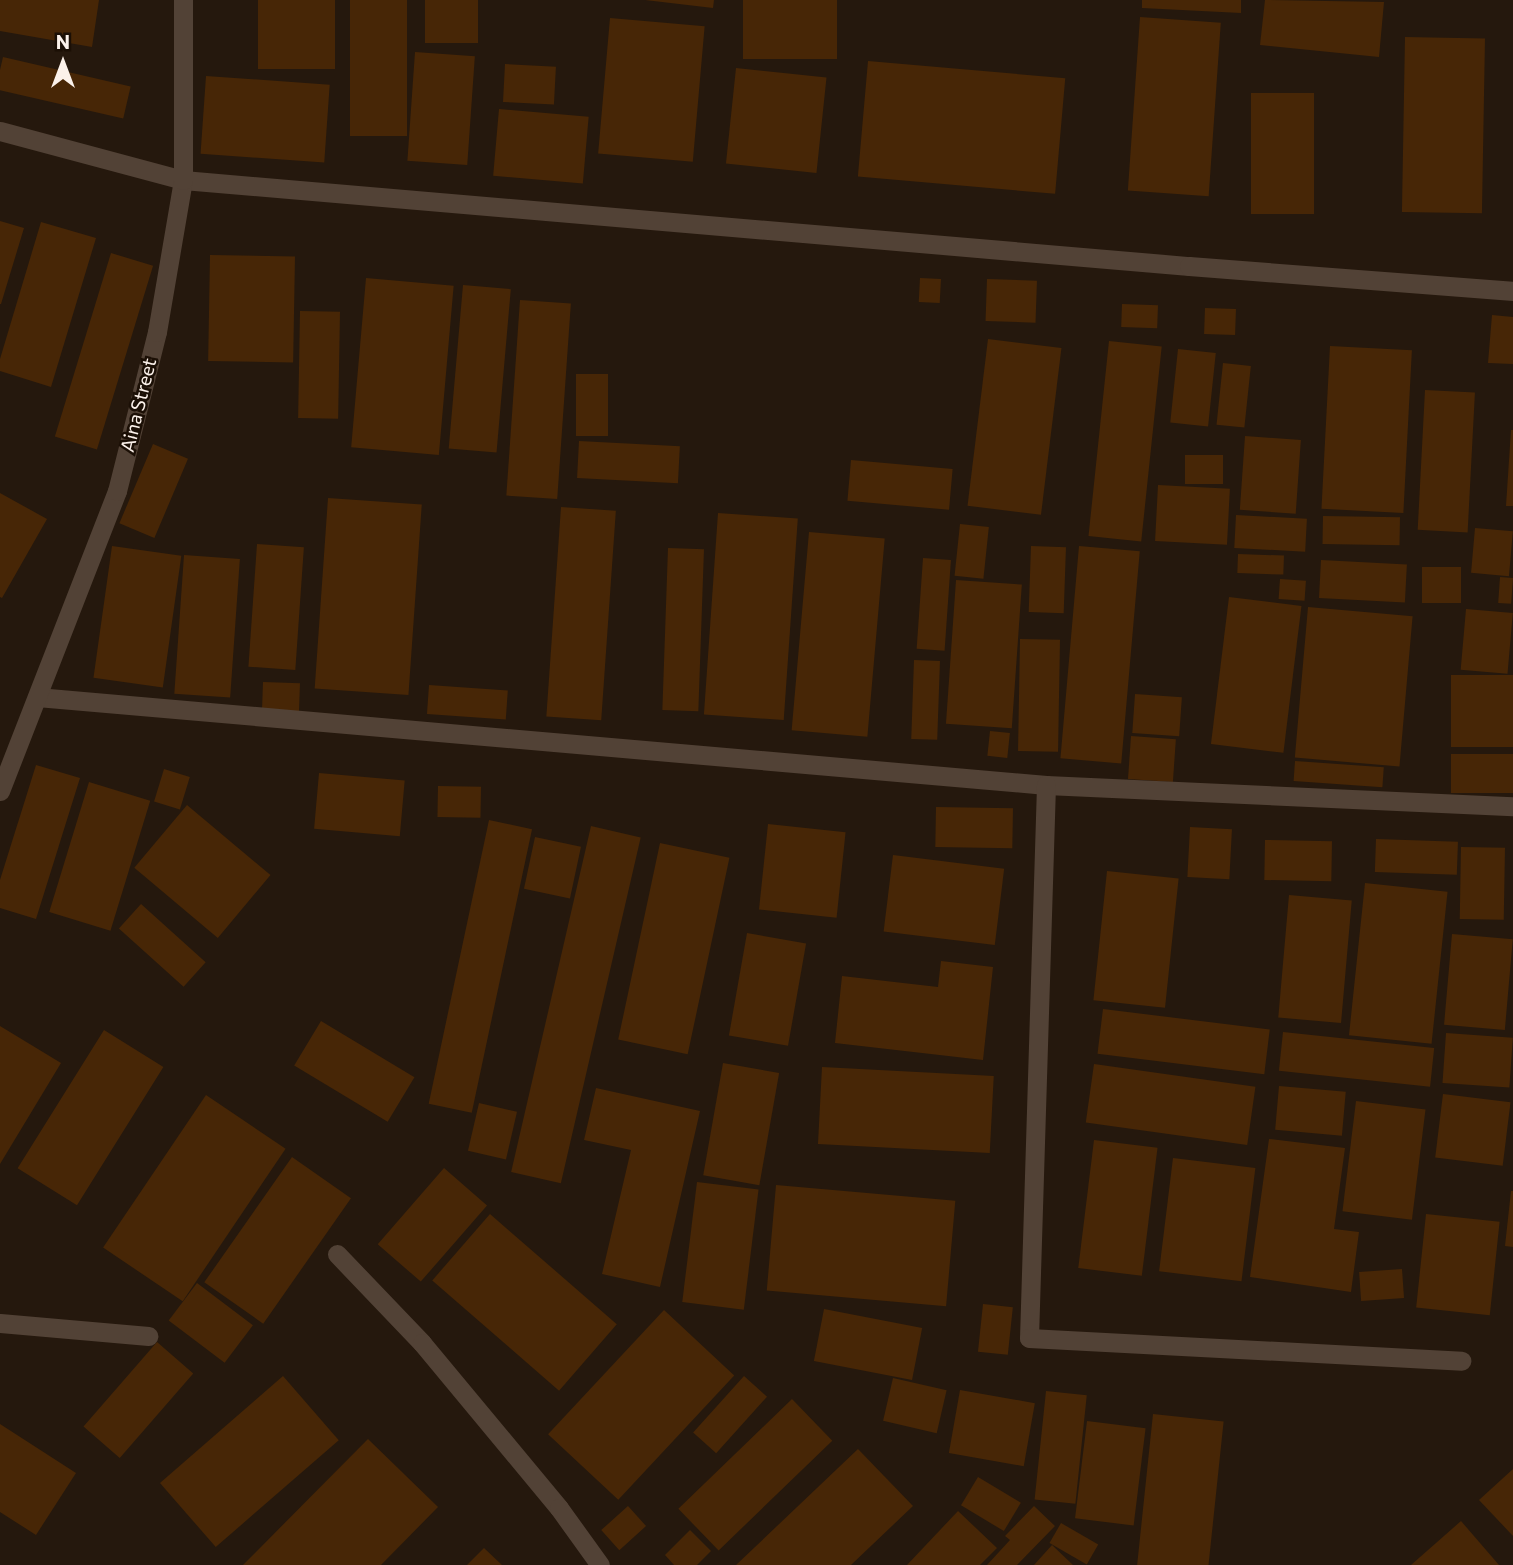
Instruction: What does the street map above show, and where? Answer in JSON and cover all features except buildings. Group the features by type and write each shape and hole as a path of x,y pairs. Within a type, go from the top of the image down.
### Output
{"street":[{"name":"Aina Street","path":"0,791 117,491 156,332 183,180 183,0"},
{"path":"0,131 183,180 1189,267 1513,290"},
{"path":"37,696 1046,785 1513,806"},
{"path":"1046,785 1029,1338 1461,1361"},
{"path":"337,1254 422,1343 559,1508 600,1565"},
{"path":"0,1323 148,1336"}]}
